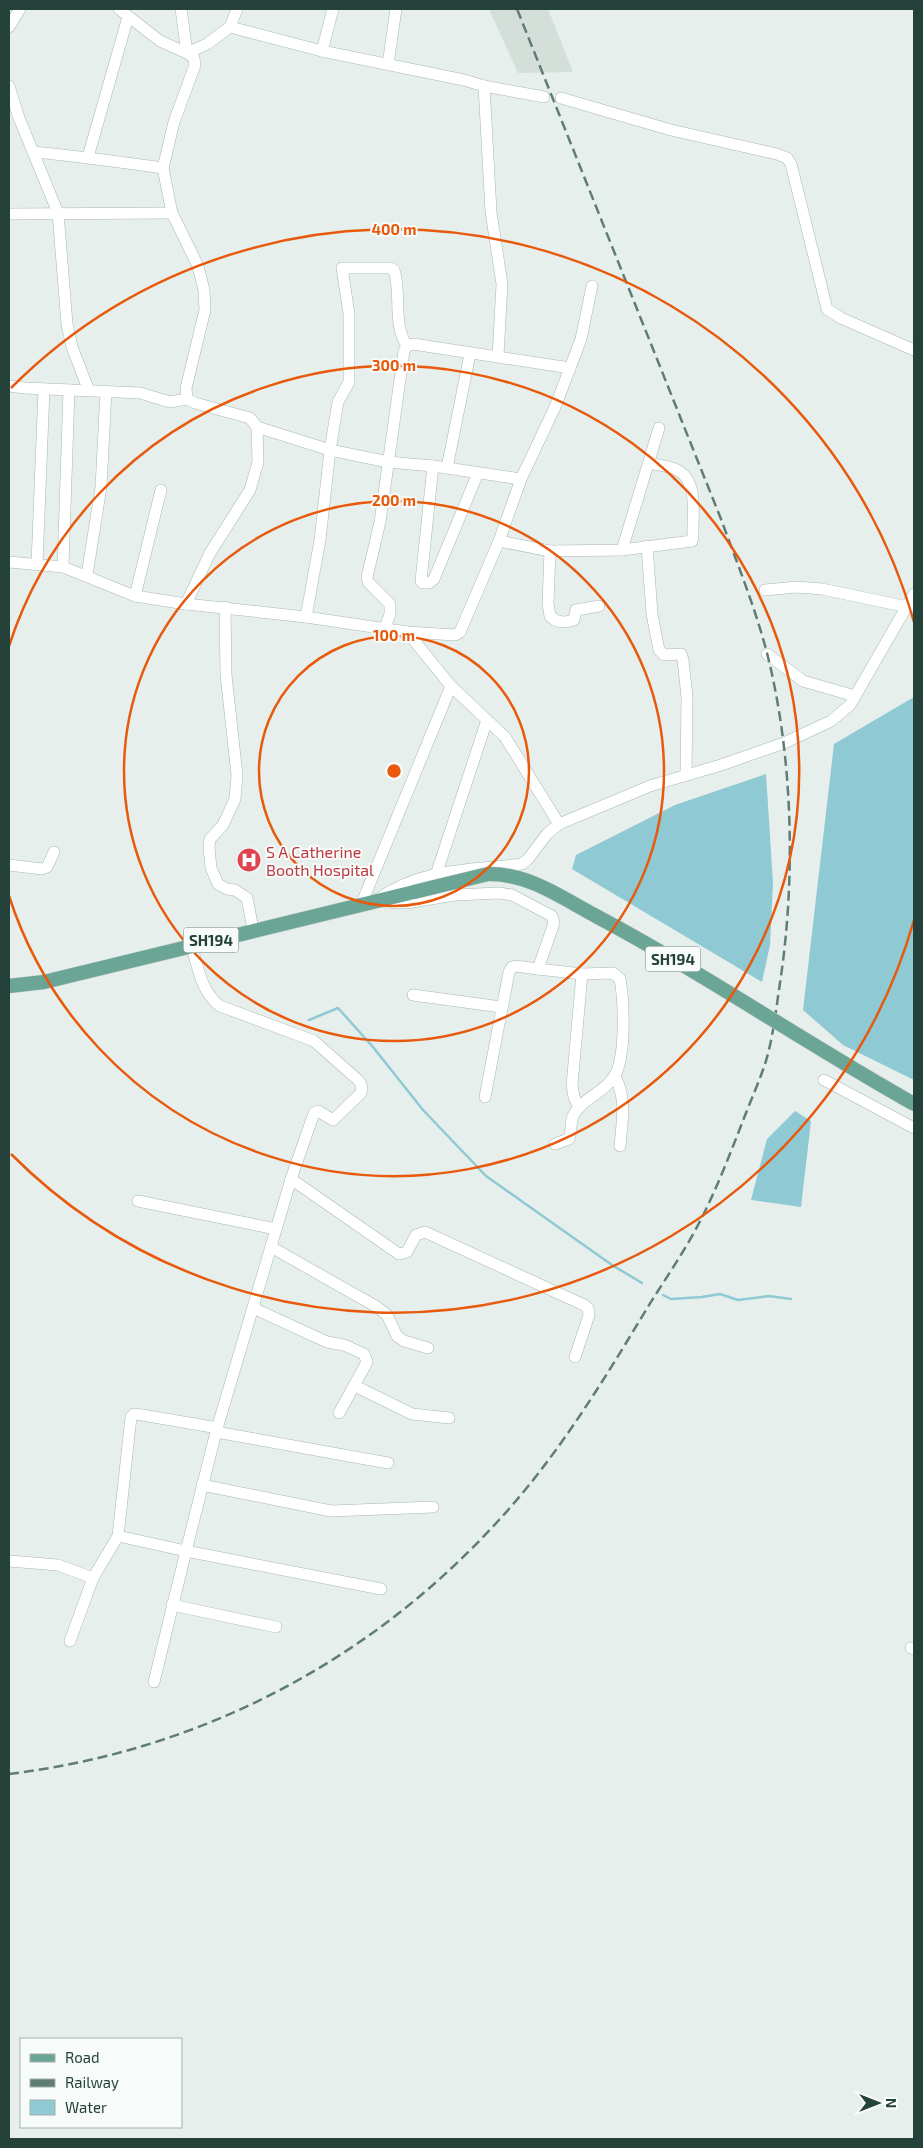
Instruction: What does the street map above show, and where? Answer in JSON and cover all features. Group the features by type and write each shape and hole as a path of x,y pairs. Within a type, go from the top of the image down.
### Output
{"main road":[{"name":"SH194","path":"9,986 44,982 191,944 488,874 499,874 526,879 640,939 914,1104"}],"street":[{"path":"9,27 20,9"},
{"path":"181,9 187,53"},
{"path":"187,53 207,44 230,27 237,9"},
{"path":"322,51 333,9"},
{"path":"388,64 396,9"},
{"path":"88,157 122,11 160,41 194,58 194,65 174,122 163,168 172,213 198,266 204,290 204,310 189,370 186,388 187,398 194,404 250,418 257,427 330,450 388,462 433,466 521,479"},
{"path":"230,27 322,51 544,97"},
{"path":"9,86 58,213 68,324 72,347 89,391"},
{"path":"484,86 491,212 502,284 498,356"},
{"path":"561,98 671,130 777,154 787,158 791,164 827,309 841,318 914,350"},
{"path":"34,152 88,157 163,168"},
{"path":"9,214 172,213"},
{"path":"306,617 320,540 330,450 338,402 349,382 349,314 342,268 390,268 394,270 398,324 407,346"},
{"path":"9,562 63,567 135,596 186,604 306,617 407,632 456,635 459,633 499,541 521,479 555,408 581,339 592,286"},
{"path":"385,628 390,614 390,604 368,582 367,577 380,522 404,351 407,346 413,344 570,368"},
{"path":"447,468 470,354"},
{"path":"9,386 140,393 170,402 187,398"},
{"path":"37,564 44,388"},
{"path":"63,567 69,390"},
{"path":"87,576 101,487 106,392"},
{"path":"186,604 210,553 250,490 258,462 257,427"},
{"path":"622,550 659,428"},
{"path":"499,541 550,551 622,550 688,543 693,538 692,493 688,483 677,470 649,463"},
{"path":"433,466 421,581 423,583 429,583 434,580 478,473"},
{"path":"135,596 161,490"},
{"path":"647,546 652,614 659,650 661,654 681,654 683,660 687,697 686,775"},
{"path":"550,551 548,604 550,616 559,622 567,622 574,620 576,610 579,608 599,606"},
{"path":"765,590 797,587 822,589 908,607"},
{"path":"367,903 402,884 436,875 466,869 522,864 547,834 559,824 650,786 721,765 784,743 831,721 850,705 914,594"},
{"path":"225,607 226,675 237,775 235,799 223,825 210,839 209,847 211,868 218,884 227,889 236,890 247,898 253,930"},
{"path":"407,632 452,686 505,737 559,824"},
{"path":"767,654 804,681 855,696"},
{"path":"367,903 452,686"},
{"path":"436,875 487,720"},
{"path":"9,865 47,867 54,852"},
{"path":"367,903 406,903 486,892 512,895 544,911 554,919 538,969"},
{"path":"154,1682 202,1485 291,1179 314,1113 318,1111 333,1120 361,1092 362,1085 314,1040 220,1006 212,1000 206,993 191,944"},
{"path":"485,1097 510,969 516,966 582,974 613,973 620,979 623,1038 615,1076 579,1108 573,1116 569,1139 556,1144"},
{"path":"579,1108 572,1085 582,974"},
{"path":"413,995 501,1008"},
{"path":"615,1076 621,1088 623,1099 620,1146"},
{"path":"824,1080 914,1128"},
{"path":"291,1179 399,1254 407,1252 416,1235 425,1232 584,1305 589,1310 589,1314 575,1357"},
{"path":"138,1201 276,1229"},
{"path":"272,1247 377,1307 387,1315 397,1336 404,1341 428,1348"},
{"path":"253,1308 327,1342 344,1345 364,1354 368,1362 339,1413"},
{"path":"355,1386 406,1412 420,1416 449,1418"},
{"path":"70,1641 93,1578 118,1536 130,1418 134,1414 388,1463"},
{"path":"202,1485 331,1511 433,1507"},
{"path":"118,1536 381,1590"},
{"path":"9,1561 58,1565 93,1578"},
{"path":"172,1605 276,1627"}],"shaded area":[{"path":"489,9 548,9 573,72 518,73"}],"water":[{"path":"914,697 914,1080 843,1045 803,1010 834,744"},
{"path":"766,774 773,883 770,945 762,982 572,869 576,855 675,805"},
{"path":"795,1111 811,1121 801,1207 751,1200 767,1139"}],"waterway":[{"path":"309,1020 338,1008 373,1047 423,1110 486,1176 612,1265 642,1283"},
{"path":"663,1295 671,1299 720,1294 738,1300 769,1296 791,1299"}],"railway":[{"path":"9,1774 79,1762 148,1745 214,1721 277,1692 337,1657 395,1616 449,1571 499,1520 540,1471 578,1419 679,1257 705,1212 717,1186 768,1054 785,943 790,859 787,775 776,692 767,653 721,519 517,9"}],"place":[{"name":"S A Catherine Booth Hospital","path":"249,860"}]}
